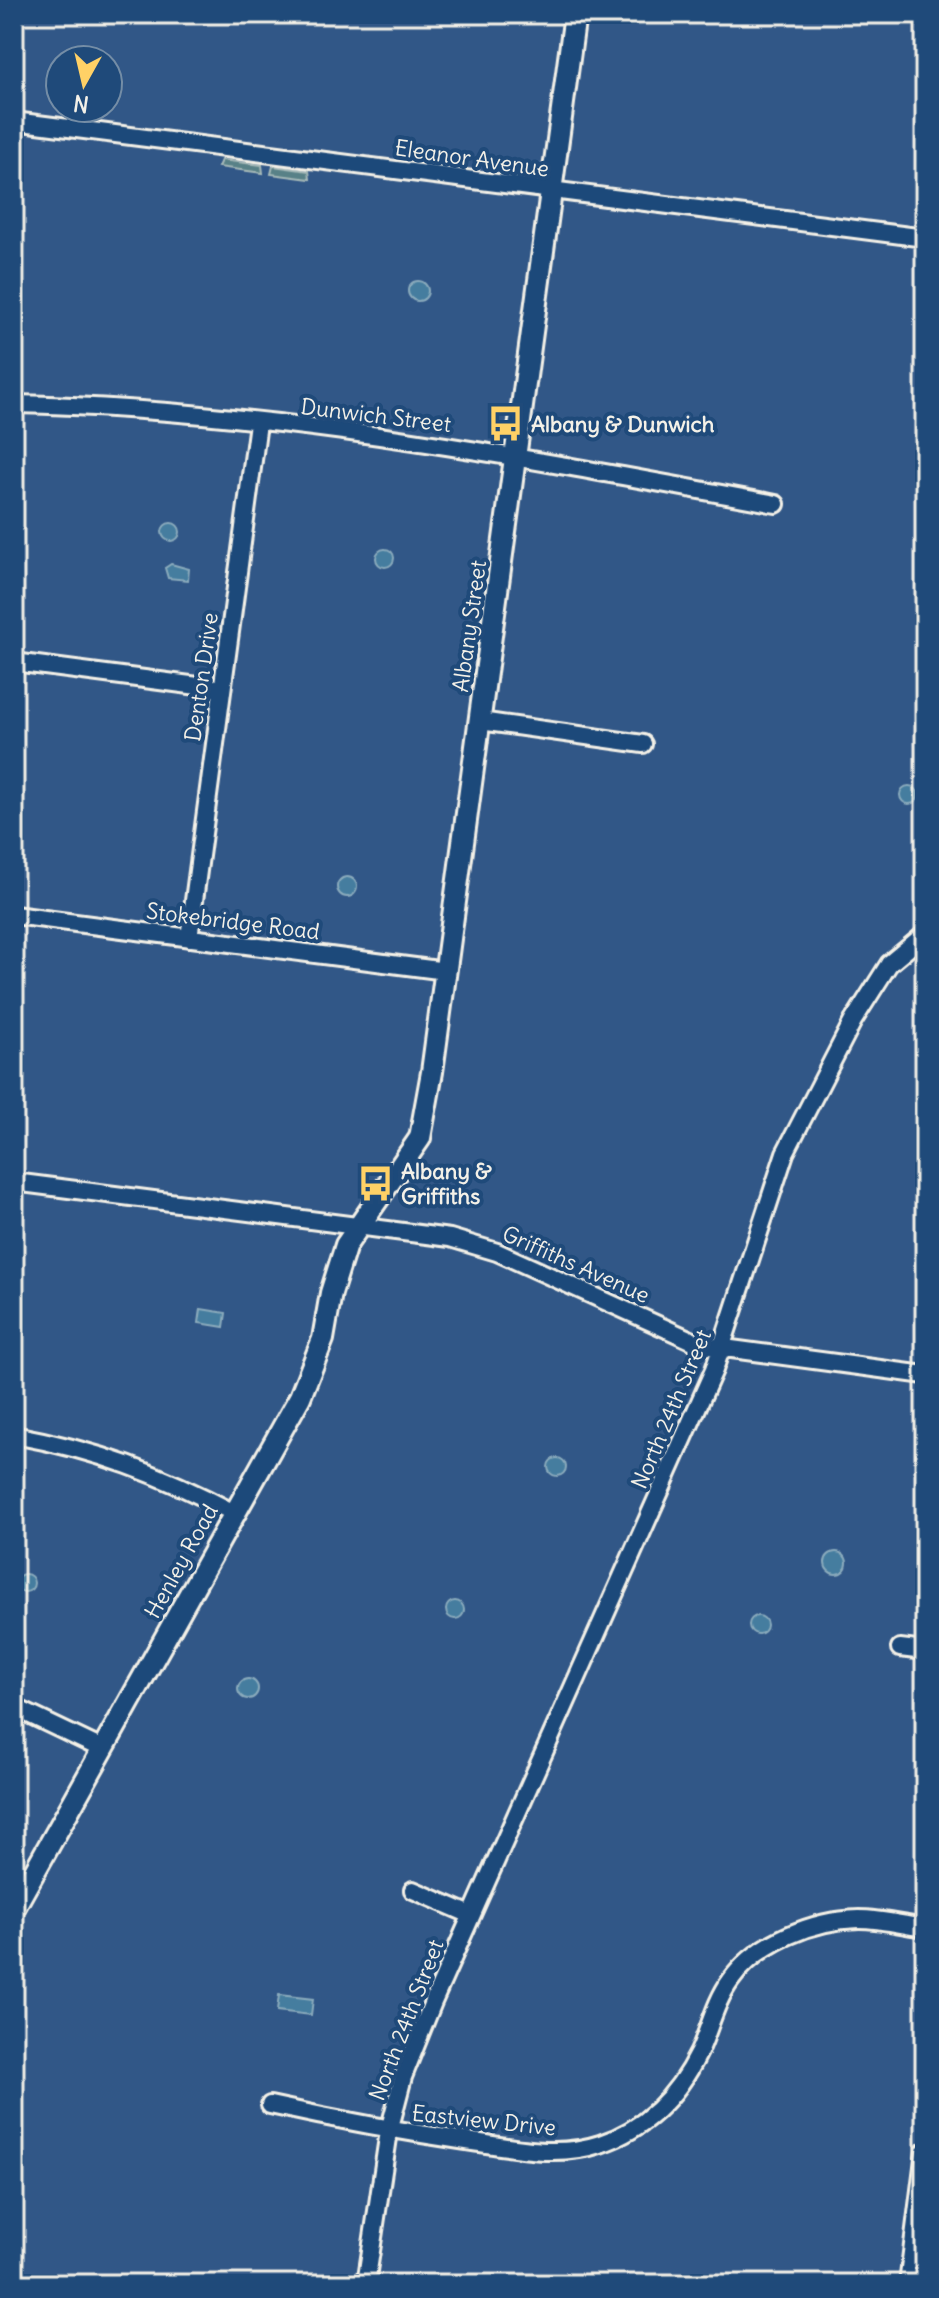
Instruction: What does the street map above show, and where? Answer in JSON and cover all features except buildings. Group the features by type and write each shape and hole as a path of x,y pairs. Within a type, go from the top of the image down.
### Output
{"street":[{"name":"Albany Street","path":"360,1225 420,1138 446,971 575,14"},
{"name":"Eleanor Avenue","path":"14,121 925,238"},
{"name":"Dunwich Street","path":"14,404 103,405 516,456 776,504"},
{"name":"Denton Drive","path":"189,938 258,423"},
{"path":"14,662 221,689"},
{"path":"480,721 643,744"},
{"name":"Stokebridge Road","path":"14,915 446,971"},
{"name":"North 24th Street","path":"366,2284 389,2131 403,2077 471,1915 722,1348 785,1153 846,1034 889,964 925,934"},
{"name":"Griffiths Avenue","path":"14,1182 360,1225 474,1244 702,1345 925,1375"},
{"name":"Henley Road","path":"14,1908 315,1366 343,1253 360,1225"},
{"path":"14,1435 97,1452 171,1480 234,1513"},
{"path":"900,1648 925,1651"},
{"path":"14,1707 104,1750"},
{"path":"413,1890 471,1915"},
{"name":"Eastview Drive","path":"270,2105 389,2131 553,2152 601,2144 653,2116 670,2098 699,2051 720,1998 733,1977 771,1944 819,1924 860,1919 925,1928"},
{"path":"908,2284 925,2151"}],"green space":[{"path":"221,160 262,165 263,173 218,167"},
{"path":"273,166 309,171 310,179 271,174"}],"water":[{"path":"418,281 425,284 428,291 425,298 418,301 411,298 408,291 411,284"},
{"path":"167,523 175,523 180,532 178,539 167,541 162,536 162,528"},
{"path":"381,549 389,549 394,558 392,565 381,567 376,562 376,554"},
{"path":"171,564 189,569 188,580 168,578 165,568"},
{"path":"905,786 913,786 918,795 916,802 905,804 900,799 900,791"},
{"path":"347,877 354,880 357,887 354,894 347,897 340,894 337,887 340,880"},
{"path":"201,1309 226,1313 224,1327 199,1323"},
{"path":"553,1458 561,1458 566,1467 564,1474 553,1476 548,1471 548,1463"},
{"path":"836,1552 844,1555 847,1563 844,1571 836,1574 828,1571 825,1563 828,1555"},
{"path":"21,1574 29,1574 34,1583 32,1590 21,1592 16,1587 16,1579"},
{"path":"451,1601 459,1601 464,1610 462,1617 451,1619 446,1614 446,1606"},
{"path":"754,1616 762,1616 767,1625 765,1632 754,1634 749,1629 749,1621"},
{"path":"248,1679 255,1682 258,1689 255,1696 248,1699 241,1696 238,1689 241,1682"},
{"path":"279,1995 313,1999 311,2015 277,2011"}],"place":[{"name":"Albany & Dunwich","path":"505,424"},
{"name":"Albany & Griffiths","path":"375,1184"}]}
